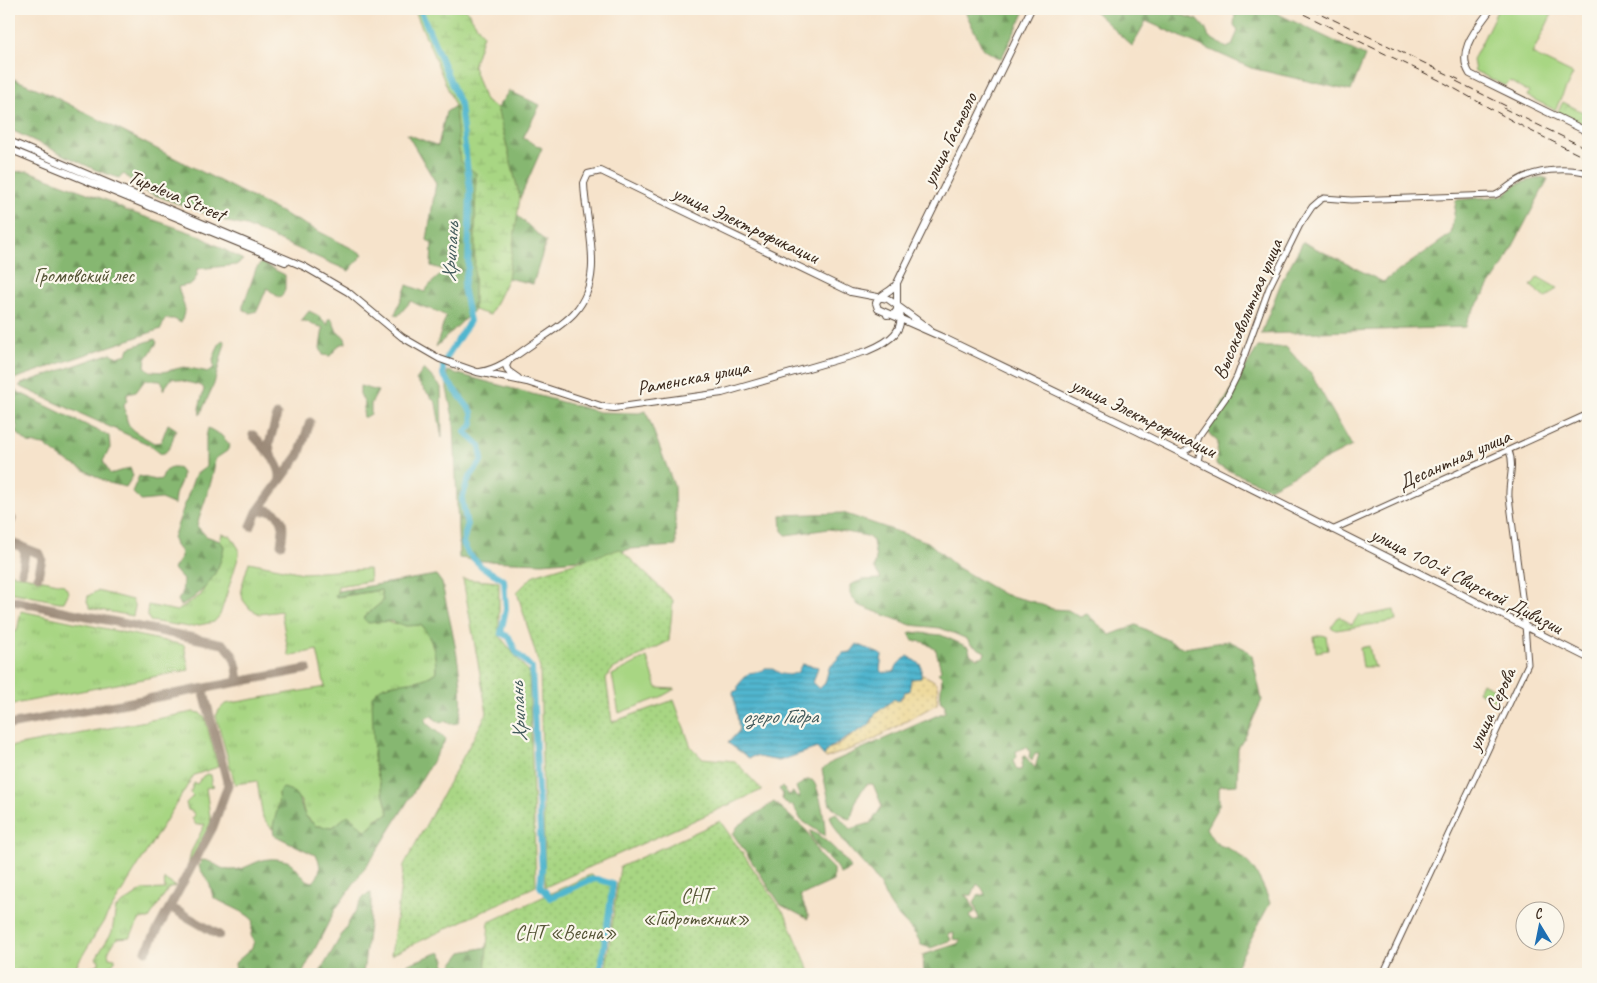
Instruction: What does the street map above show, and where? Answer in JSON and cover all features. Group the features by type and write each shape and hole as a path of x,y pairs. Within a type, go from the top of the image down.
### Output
{"main road":[{"name":"улица Гастелло","path":"880,296 892,290 897,283 1031,9"},
{"path":"1491,9 1465,50 1466,68 1470,74 1588,132"},
{"name":"Tupoleva Street","path":"9,141 306,267 359,300 402,337 440,359 477,372"},
{"name":"Tupoleva Street","path":"9,149 331,281"},
{"name":"улица Электрофикации","path":"510,359 558,326 580,306 588,285 592,265 584,183 588,174 601,171 843,289 867,296 880,296 897,304 941,336 1182,453 1332,530"},
{"name":"улица Гастелло","path":"897,283 897,304 901,321"},
{"path":"880,296 877,300 876,308 887,315 941,336"},
{"path":"887,315 896,312 897,304"},
{"path":"890,340 899,330 901,321"},
{"name":"Раменская улица","path":"477,372 527,382 594,405 614,408 722,393 845,358 890,340 906,330 916,327"},
{"path":"495,368 510,359"},
{"path":"510,359 506,366 508,371 527,382"},
{"path":"477,372 503,368 505,374 502,377 495,377"},
{"name":"улица 100-й Свирской Дивизии","path":"1332,530 1588,658"}],"street":[{"name":"Высоковольтная улица","path":"1196,445 1198,437 1227,396 1237,376 1270,288 1300,226 1312,207 1320,200 1335,198 1351,200 1495,195 1514,182 1530,175 1575,169 1588,173"},
{"name":"Десантная улица","path":"1332,530 1588,414"},
{"path":"1182,453 1196,445 1200,452 1198,461"},
{"name":"улица Серова","path":"1384,974 1426,880 1528,664 1526,628 1509,497 1508,484 1512,461 1509,450"}],"green space":[{"path":"409,9 466,9 483,35 473,66 485,101 497,108 520,198 508,278 490,315 474,310 476,173 460,161 455,106 415,11"},
{"path":"964,9 1026,9 1001,59 983,49"},
{"path":"1092,9 1174,9 1179,14 1198,20 1205,28 1209,37 1227,48 1232,45 1238,31 1234,26 1235,14 1229,9 1268,9 1365,56 1351,91 1251,68 1146,21 1132,46"},
{"path":"1498,9 1554,10 1532,54 1573,74 1555,110 1527,96 1529,92 1510,81 1505,86 1475,71 1473,60"},
{"path":"9,77 43,91 363,254 349,271 246,226 228,222 141,190 124,174 119,178 96,170 9,129"},
{"path":"509,91 540,105 523,138 542,148 520,198 497,108"},
{"path":"1563,102 1588,115 1588,126 1557,112"},
{"path":"455,106 460,160 476,173 474,310 436,347 446,316 411,301 398,316 395,314 407,285 425,292 444,270 431,266 432,244 427,240 436,183 407,134 438,146 446,112"},
{"name":"Громовский лес","path":"9,169 14,172 28,171 106,200 125,210 198,235 243,260 236,265 197,269 197,276 192,284 178,287 185,309 181,323 174,319 165,319 161,329 11,380 9,377"},
{"path":"1542,177 1548,179 1502,267 1468,318 1466,327 1261,334 1282,280 1303,242 1383,282 1451,234 1456,200 1502,196 1517,184"},
{"path":"517,215 546,242 533,284 508,278"},
{"path":"261,263 285,275 285,290 282,296 278,297 267,288 257,311 250,313 243,309 243,306 256,269"},
{"path":"1538,277 1557,288 1546,298 1531,286"},
{"path":"309,311 319,316 328,325 328,319 332,319 337,332 345,339 346,343 339,345 330,356 323,355 320,348 323,328 301,321"},
{"path":"155,339 157,343 146,359 145,366 150,371 163,372 184,367 209,372 214,367 213,359 220,342 223,340 225,343 214,384 200,415 199,408 204,389 202,386 172,378 163,390 163,383 160,381 145,380 136,392 127,394 127,401 124,404 125,413 129,425 135,432 154,443 161,442 168,424 176,429 170,447 161,454 148,444 19,386 111,353 117,357 127,354 129,348"},
{"path":"1258,347 1286,347 1311,374 1352,446 1269,488 1216,465 1218,442 1206,431"},
{"path":"424,369 441,387 442,438 436,403 416,380"},
{"path":"447,371 599,412 639,413 646,411 674,486 676,546 630,549 600,558 543,563 483,561 459,558 454,422 447,389"},
{"path":"360,386 378,391 371,404 371,414 364,418 365,404 360,394"},
{"path":"16,391 109,436 110,448 103,461 110,474 130,468 133,476 126,487 109,483 63,459 44,445 28,443 17,433 17,425 9,419 9,394"},
{"path":"208,428 221,435 230,445 227,451 215,459 210,484 197,526 206,536 220,541 224,546 219,565 210,582 197,595 181,606 178,600 182,594 183,580 173,569 181,557 180,550 175,546 173,538 195,475 206,467 206,437"},
{"path":"171,468 178,468 182,473 174,500 175,505 161,499 141,501 132,492 139,476 155,480 162,479 164,472"},
{"path":"843,513 928,542 957,567 1003,594 1053,609 1068,610 1080,617 1087,614 1110,635 1136,625 1184,648 1229,641 1245,649 1252,656 1262,700 1238,748 1237,785 1219,786 1219,805 1206,828 1217,843 1232,850 1249,864 1261,882 1270,903 1232,974 924,974 923,955 957,944 961,940 953,939 954,933 948,934 951,940 931,948 921,945 913,931 892,908 873,875 838,833 830,816 836,813 850,829 871,823 882,806 873,784 867,784 857,797 851,818 848,819 830,805 822,770 832,762 945,712 945,705 940,701 942,677 938,673 941,670 936,650 924,642 913,641 909,633 941,635 968,647 971,655 977,658 984,656 985,652 970,644 967,639 940,628 911,625 858,605 850,594 850,585 862,580 881,579 874,568 876,559 873,541 867,536 829,529 786,535 782,531 781,515","holes":["1027,747 1030,752 1029,757 1032,760 1035,754 1039,754 1035,768 1024,755 1021,770 1017,770 1013,761 1017,757 1016,751","977,884 985,894 978,896 974,902 979,919 972,921 970,915 975,912 970,899 964,895 972,895"]},
{"path":"222,534 231,536 239,549 239,555 220,615 214,622 189,627 150,621 147,614 148,605 177,611 201,595 224,546 220,541"},
{"path":"620,549 673,600 669,641 613,669 606,678 612,722 674,700 691,747 702,758 735,761 762,790 545,887 540,668 517,592 534,575"},
{"path":"249,562 303,573 369,569 370,581 338,586 336,597 382,590 383,601 363,618 400,624 421,625 431,641 436,672 418,681 384,686 374,762 389,814 375,819 373,827 365,830 348,816 333,827 316,826 305,815 301,801 290,790 278,793 280,805 272,829 263,818 257,781 235,784 216,716 219,710 225,704 325,687 317,650 289,656 281,611 260,614 250,609 243,600 241,589"},
{"path":"9,573 63,584 69,592 64,602 59,602 9,592"},
{"path":"436,575 442,583 457,654 461,694 461,710 458,723 450,724 446,721 440,723 431,716 426,718 426,723 446,739 379,848 335,910 302,974 236,974 235,963 251,949 254,942 251,935 253,920 244,913 213,897 210,885 199,867 202,860 230,870 262,860 277,859 291,863 302,876 313,882 320,870 317,856 274,835 273,825 279,799 278,793 283,788 296,795 306,816 316,826 333,827 348,815 365,830 372,827 375,820 389,814 374,762 372,696 383,687 424,679 436,672 433,647 421,625 406,626 391,621 368,623 363,618 383,601 381,590 335,597 338,591"},
{"path":"463,579 499,582 499,635 529,673 536,886 391,955 404,865 487,713"},
{"path":"97,591 132,600 135,607 133,616 90,608 87,601 88,596"},
{"path":"1394,610 1396,621 1336,630 1331,627 1339,616 1352,625 1359,614 1362,616"},
{"path":"21,611 184,645 189,670 9,705 9,633 17,631"},
{"path":"1326,636 1328,650 1316,652 1314,637"},
{"path":"1369,646 1373,665 1376,667 1363,667 1360,648"},
{"path":"647,657 657,688 675,689 659,698 619,713 612,675"},
{"path":"1482,683 1501,692 1496,701 1478,692"},
{"path":"193,712 200,713 205,718 218,767 194,775 71,974 9,974 9,747"},
{"path":"207,774 211,775 212,781 210,784 214,786 206,788 211,824 188,866 191,852 205,824 196,825 192,818 195,816 192,811 188,810 186,803 193,796 190,793 194,783 197,784"},
{"path":"807,780 812,780 818,790 825,836 801,820 793,805 789,806 782,799 783,794 779,789 782,787 789,795 793,792 796,797 800,798 796,787"},
{"path":"774,802 807,831 819,855 833,869 833,881 800,896 808,919 781,905 733,834 738,826"},
{"name":"СНТ «Гидротехник»","path":"720,821 786,916 811,974 605,974 620,867"},
{"path":"810,831 833,848 845,860 850,869 840,874 833,863 820,850"},
{"name":"СНТ «Весна»","path":"590,875 616,883 603,974 485,974 489,922"},
{"path":"164,879 175,886 168,889 149,919 140,919 130,937 117,938 108,952 109,957 115,958 115,961 103,972 104,974 90,974 91,967 99,964 99,960 96,958 112,932 116,908 143,890 165,889"},
{"path":"371,893 363,974 319,974 364,896"},
{"path":"487,947 485,974 449,974 452,965 462,952"},
{"path":"440,952 445,959 443,972 445,974 392,974 395,969"}],"sand":[{"path":"922,675 937,685 937,704 865,744 826,758 824,756 828,749 837,746 872,722 875,714 894,699 898,701 903,697 904,692 909,691 911,679 921,678"}],"water":[{"name":"озеро Гидра","path":"857,644 882,655 880,670 884,673 895,671 898,664 908,656 921,665 921,678 911,679 909,691 905,692 898,701 894,699 875,714 869,725 828,749 824,756 817,748 779,761 754,756 749,758 728,743 739,731 733,692 738,690 738,685 749,673 771,668 781,674 789,675 797,673 802,664 818,667 813,683 819,689 825,683 829,668 843,653 851,652"}],"waterway":[{"name":"Хрипань","path":"420,9 460,104 470,190 468,268 463,287 470,321 443,366 443,375 472,412 473,424 465,432 480,446 482,460 468,480 462,499 467,526 463,543 468,553 482,567 504,580 506,609 501,633 509,637 516,652 532,668 542,870 540,886 542,889"},
{"name":"Хрипань","path":"545,891 550,898 590,880 597,879 613,884 600,974"},
{"path":"1096,972 1104,974"}],"taxiway":[{"path":"271,456 269,444 277,415"},
{"path":"251,526 257,512 299,455 310,422"},
{"path":"253,435 276,463 280,476 279,482"},
{"path":"257,512 268,510 278,515 283,528 281,544"},
{"path":"9,526 12,519"},
{"path":"9,542 40,554 42,559 38,576"},
{"path":"21,546 25,553 22,572"},
{"path":"9,600 223,644 233,656 239,682"},
{"path":"9,725 307,669"},
{"path":"146,951 213,827 228,785 203,689"},
{"path":"170,907 219,935"}],"railway":[{"path":"1293,9 1439,80 1529,130 1588,159"},
{"path":"1311,9 1462,81"},
{"path":"1456,81 1510,108"},
{"path":"1503,108 1588,149"}]}
